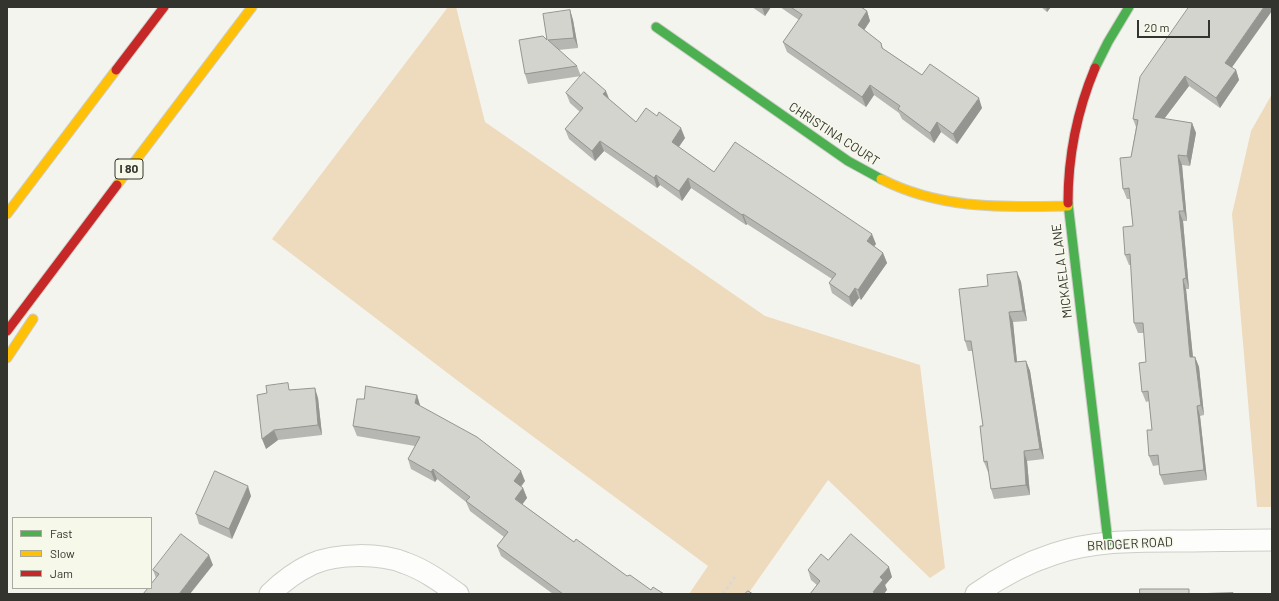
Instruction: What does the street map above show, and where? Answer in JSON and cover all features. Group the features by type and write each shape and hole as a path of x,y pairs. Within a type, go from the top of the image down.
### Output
{"main road":[{"path":"7,214 164,7"},
{"name":"I 80","path":"7,331 252,7"},
{"name":"MICKAELA LANE","path":"1108,542 1068,206 1070,160 1078,117 1092,74 1111,33 1129,7"},
{"name":"CHRISTINA COURT","path":"656,27 848,161 868,173 908,192 950,203 986,207 1068,206"},
{"path":"33,163 118,69"},
{"path":"77,254 178,104"},
{"path":"7,358 38,312"}],"street":[{"name":"BRIDGER ROAD","path":"976,594 997,579 1026,564 1054,553 1108,542 1272,540"},
{"path":"270,594 281,583 313,564 342,557 374,556 405,563 435,577 458,594"}],"path":[{"path":"723,594 735,577"}],"shaded area":[{"path":"448,7 456,7 485,122 765,316 920,365 945,568 930,578 828,480 748,594 689,594 708,566 458,381 272,239"},
{"path":"1272,94 1272,507 1257,507 1232,214 1251,131"}],"building":[{"path":"791,7 861,7 867,11 858,25 881,43 882,48 922,75 930,64 979,98 953,134 937,122 930,133 898,109 900,106 870,85 862,97 783,42 802,15"},
{"path":"1189,7 1264,7 1225,63 1236,70 1216,98 1185,76 1155,117 1192,123 1187,156 1178,155 1184,211 1179,211 1186,278 1183,279 1190,357 1195,357 1201,405 1197,406 1204,470 1160,475 1158,455 1149,456 1147,430 1152,430 1148,391 1142,392 1139,363 1146,362 1143,323 1134,323 1130,254 1125,255 1123,227 1133,226 1129,188 1123,189 1120,158 1131,157 1138,120 1133,119 1140,77"},
{"path":"570,10 574,38 548,40 577,66 525,74 519,40 543,36 547,40 543,14"},
{"path":"584,72 606,91 603,94 636,122 646,108 657,116 659,112 681,128 672,142 714,172 735,142 872,234 867,241 883,253 858,290 855,288 849,297 829,283 836,274 743,214 742,215 688,178 679,191 656,175 654,178 600,141 592,151 565,129 583,108 566,93"},
{"path":"1017,272 1023,311 1009,312 1015,362 1026,361 1040,449 1024,451 1026,485 991,489 987,461 984,462 980,426 983,426 971,341 965,341 959,289 988,286 987,275"},
{"path":"288,383 289,390 315,388 318,425 274,430 262,439 257,395 267,393 266,386"},
{"path":"366,386 417,395 415,403 477,437 521,471 514,481 523,488 515,499 574,542 576,539 627,576 630,575 651,590 653,587 664,594 563,594 497,546 508,532 466,501 470,497 433,469 431,472 408,459 420,437 353,426 357,399 364,399"},
{"path":"215,471 248,486 229,529 196,514"},
{"path":"181,534 209,555 179,594 143,594 147,589 152,589 152,583 159,574 153,570"},
{"path":"851,534 889,567 880,577 883,580 873,592 876,594 810,594 820,581 808,570 821,554 828,560"},
{"path":"1140,589 1189,589 1189,594 1140,594"},
{"path":"748,591 753,594 745,594"},
{"path":"1233,593 1233,594 1193,594"}],"traffic: fast":[{"path":"1095,68 1108,42 1129,7"},
{"path":"656,27 848,161 881,179"},
{"path":"1068,203 1108,542"}],"traffic: slow":[{"path":"117,185 252,7"},
{"path":"7,214 116,70"},
{"path":"881,179 904,189 950,201 996,206 1068,206"},
{"path":"7,358 33,319"}],"traffic: jam":[{"path":"116,70 164,7"},
{"path":"1068,203 1068,185 1075,134 1083,101 1095,68"},
{"path":"7,331 117,185"}]}
